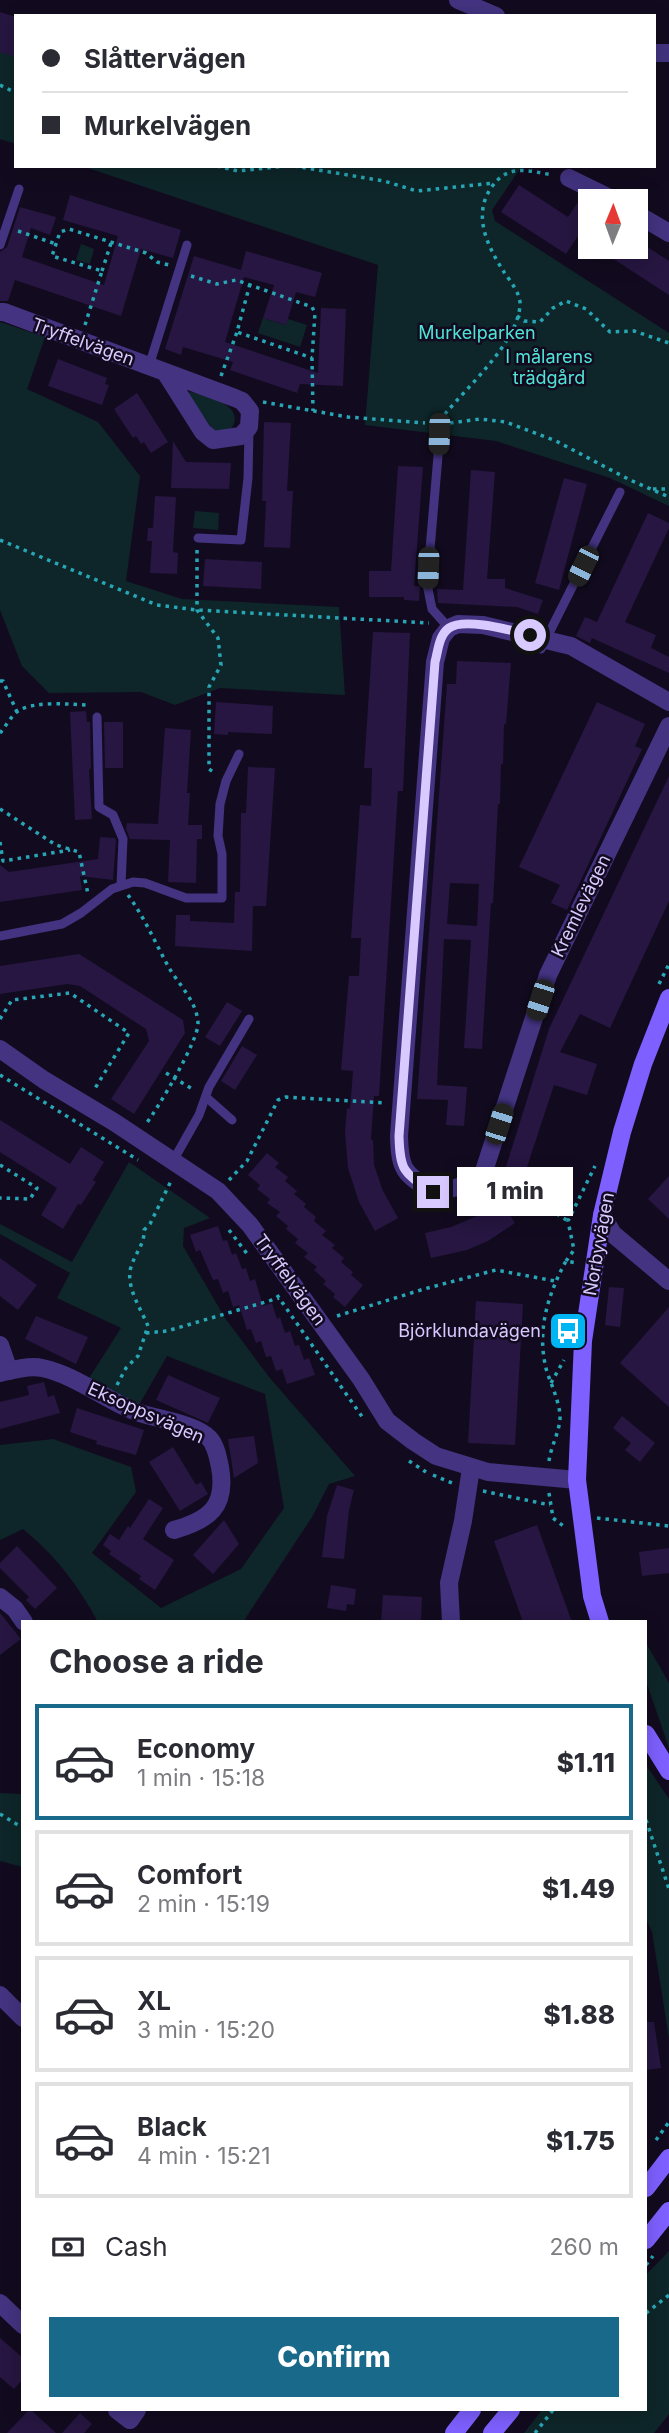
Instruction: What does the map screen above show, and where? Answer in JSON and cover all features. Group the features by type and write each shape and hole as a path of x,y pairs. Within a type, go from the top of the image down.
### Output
{"street":[{"path":"458,0 491,14"},
{"path":"569,178 592,189"},
{"path":"648,221 669,233"},
{"name":"Tryffelvägen","path":"0,313 242,401 250,411 249,427"},
{"path":"157,369 203,432 213,440 241,436 249,427"},
{"path":"483,1174 459,1186 433,1192 408,1176 400,1159 401,1104 435,662 441,638 449,628 458,624 483,625 544,644 571,646 669,702"},
{"name":"Kremlevägen","path":"483,1174 548,975 669,726"},
{"name":"Norbyvägen","path":"599,1620 592,1596 577,1479 583,1341 602,1215 629,1109 669,998"},
{"name":"Tryffelvägen","path":"0,1049 137,1138 167,1168 218,1191 250,1225 387,1421 436,1457 471,1468 488,1472 577,1479"},
{"path":"602,1215 613,1234 669,1281"},
{"name":"Eksoppsvägen","path":"0,1345 4,1372 38,1367 58,1373 135,1412 165,1418 208,1437 215,1450 222,1495 214,1508 198,1523 174,1531"},
{"path":"451,1620 449,1583 471,1468"},
{"path":"0,1597 15,1609 23,1620"},
{"path":"647,1736 669,1771"},
{"path":"0,1995 21,2016"},
{"path":"647,2187 669,2158"},
{"path":"647,2239 669,2211"},
{"path":"0,2303 21,2323"},
{"path":"454,2433 471,2411"},
{"path":"492,2433 510,2411"}],"lane":[{"path":"0,245 19,189"},
{"path":"157,369 187,245"},
{"path":"438,424 438,456 427,584 432,609 449,628"},
{"path":"198,538 241,540 248,478 249,427"},
{"path":"544,644 620,492"},
{"path":"97,717 99,807 113,815 122,839 121,885"},
{"path":"0,936 62,924 112,889 133,882 145,883 186,898 222,898 222,854 218,836 220,804 226,781 239,754"},
{"path":"167,1168 199,1115 206,1097 249,1019"},
{"path":"206,1097 232,1120"}],"path":[{"path":"225,168 238,171 266,168"},
{"path":"306,168 384,181 417,191 494,183"},
{"path":"438,424 463,390 501,350 521,304 513,285 490,248 481,213 487,194 494,183 511,172 525,169 569,178"},
{"path":"6,227 55,244"},
{"path":"102,271 111,242"},
{"path":"225,365 250,284"},
{"path":"517,316 524,321 540,322 553,308 566,301 586,309 610,332 634,331 669,343"},
{"path":"85,325 90,312"},
{"path":"237,332 312,358"},
{"path":"260,402 348,417 438,424 480,419 506,422 556,441 669,497"},
{"path":"651,489 669,489"},
{"path":"198,538 197,610 219,638 221,665 209,687 209,769 226,781"},
{"path":"0,540 157,605 197,610 421,621 449,628"},
{"path":"0,681 3,681 17,712"},
{"path":"0,733 17,712 28,706 87,705 97,717"},
{"path":"0,809 56,845 79,852 91,906"},
{"path":"0,842 3,861 62,853 72,849"},
{"path":"121,885 143,917 169,969 189,997 197,1014 198,1025 174,1076 137,1138"},
{"path":"0,1018 12,1000 70,993 129,1033 94,1090"},
{"path":"166,1073 206,1097"},
{"path":"0,1075 140,1162"},
{"path":"218,1191 247,1161 278,1100 286,1097 401,1104"},
{"path":"0,1165 37,1188 30,1199 0,1199"},
{"path":"110,1399 126,1368 138,1356 148,1326 130,1285 130,1268 145,1238 144,1230 150,1224 171,1181 167,1168"},
{"path":"483,1174 531,1196 568,1221"},
{"path":"221,1221 253,1262"},
{"path":"303,1332 320,1322 424,1289 496,1270 555,1281"},
{"path":"274,1290 356,1409 370,1425"},
{"path":"146,1333 167,1331 279,1298"},
{"path":"551,1383 564,1360 565,1352"},
{"path":"401,1455 419,1469 468,1488 550,1505"},
{"path":"553,1518 582,1516 669,1526"},
{"path":"0,1814 21,1827"},
{"path":"647,1823 669,1889"},
{"path":"656,2140 669,2122"},
{"path":"647,2312 669,2295"},
{"path":"535,2433 552,2411"}],"green space":[{"path":"0,39 14,46 14,143 0,139"},
{"name":"Murkelparken","path":"88,168 521,168 492,210 495,221 669,333 669,506 610,478 496,441 365,425 378,265"},
{"path":"81,244 94,249 90,264 76,260"},
{"path":"263,318 285,325 288,319 307,325 300,347 258,333"},
{"path":"0,322 45,337 27,389 98,422 140,476 126,581 182,599 339,607 345,695 220,688 175,705 141,692 49,693 22,666 0,610"},
{"path":"190,392 216,399 231,409 234,423 229,431 214,431 188,394"},
{"path":"195,511 219,513 218,530 193,528"},
{"path":"129,1162 210,1218 184,1228 183,1246 225,1318 269,1377 355,1476 329,1484 312,1517 244,1620 97,1620 65,1572 23,1529 0,1540 0,1445 53,1439 131,1467 136,1492 92,1553 161,1608 241,1569 284,1508 265,1394 167,1356 135,1412 84,1386 121,1328 57,1298 70,1273 0,1234 0,1224 72,1262"},
{"path":"647,1645 669,1683 669,1748 647,1684"},
{"path":"647,1766 669,1799 669,2038 652,1932 647,1920"},
{"path":"0,1793 21,1794 21,1866 0,1861"},
{"path":"669,2251 669,2414 654,2433 524,2433 541,2411 647,2411 647,2274"}],"building":[{"path":"0,12 14,16 14,56 0,52"},
{"path":"519,185 568,217 578,202 578,236 566,254 501,212"},
{"path":"70,195 181,230 173,258 141,249 121,316 15,280 8,301 0,301 0,252 7,247 20,207 56,217 50,235 31,228 22,257 104,285 118,236 63,220"},
{"path":"648,247 669,261 669,295 614,259 648,259"},
{"path":"246,251 322,273 315,297 296,292 286,325 263,318 274,285 244,277 225,342 318,373 321,308 346,309 343,386 300,384 297,393 230,370 233,362 183,347 181,355 165,349 194,256 241,270"},
{"path":"58,359 107,378 105,384 109,385 102,405 48,386"},
{"path":"137,393 168,442 151,453 144,442 141,444 136,436 133,438 114,409"},
{"path":"264,422 291,423 287,491 293,491 290,548 264,547"},
{"path":"173,441 186,462 231,463 229,489 171,488"},
{"path":"398,466 423,467 414,586 420,586 419,601 404,600 404,597 369,597 369,571 391,571"},
{"path":"471,470 495,472 487,579 505,579 505,588 543,600 538,614 517,607 438,603 437,589 463,590"},
{"path":"564,478 587,484 559,590 535,583"},
{"path":"155,496 176,497 173,552 178,553 177,574 150,573 152,541 147,541 148,528 153,528"},
{"path":"648,513 669,523 669,528 625,622 656,635 651,648 669,657 669,673 592,638 590,643 576,636 585,617 597,622"},
{"path":"205,559 262,562 261,589 203,586"},
{"path":"373,632 410,633 403,791 398,791 379,1096 374,1096 371,1140 374,1165 383,1191 398,1218 375,1231 359,1202 348,1168 345,1132 353,1071 341,1070 349,976 359,976 361,938 351,938 360,805 371,806 372,768 364,768"},
{"path":"457,661 511,663 504,724 482,1049 464,1048 471,940 444,939 437,1085 467,1087 464,1126 446,1125 448,1100 417,1099 447,684 456,684","holes":["450,883 479,884 477,926 447,924"]},
{"path":"216,702 273,706 272,734 214,734"},
{"path":"597,702 645,724 635,746 642,749 567,910 551,903 560,885 519,867"},
{"path":"86,711 87,722 90,722 92,819 75,820 70,712"},
{"path":"104,722 123,722 123,768 105,768"},
{"path":"165,728 191,730 188,825 202,825 202,839 197,839 196,883 168,882 170,840 130,839 126,829 127,823 158,824"},
{"path":"248,767 275,768 266,906 253,906 252,951 175,946 176,915 190,915 190,921 234,923 235,892 240,892 241,813 246,813"},
{"path":"669,776 669,901 610,1028 580,1014 560,1052 597,1064 587,1095 554,1085 524,1176 505,1170 549,1029"},
{"path":"100,837 116,840 113,880 80,876 82,890 0,902 0,865 9,872 98,859"},
{"path":"79,954 183,1020 185,1033 134,1114 111,1099 149,1041 146,1029 80,986 67,984 0,994 0,966"},
{"path":"227,1002 242,1011 220,1046 205,1037"},
{"path":"242,1046 257,1055 235,1090 221,1081"},
{"path":"0,1120 70,1164 81,1147 104,1162 93,1180 96,1182 63,1229 41,1215 57,1188 0,1152"},
{"path":"267,1153 279,1163 275,1167 288,1177 285,1181 297,1191 294,1194 306,1204 304,1207 316,1217 314,1221 326,1231 322,1235 335,1245 332,1248 344,1258 341,1262 363,1285 345,1307 323,1284 326,1281 314,1270 317,1267 304,1257 308,1253 295,1243 298,1239 276,1216 280,1212 267,1203 270,1199 257,1189 260,1185 248,1175"},
{"path":"669,1176 669,1219 648,1199"},
{"path":"500,1200 515,1223 488,1241 467,1250 431,1258 425,1233 451,1227 477,1216"},
{"path":"218,1226 223,1241 227,1240 232,1255 236,1253 242,1269 246,1268 250,1281 255,1279 263,1306 272,1303 285,1333 290,1331 304,1360 309,1358 315,1375 287,1384 282,1369 276,1371 271,1356 266,1357 261,1341 256,1343 251,1329 247,1330 239,1305 233,1307 228,1291 223,1293 218,1279 213,1280 200,1250 196,1252 190,1235"},
{"path":"0,1258 37,1285 18,1310 0,1296"},
{"path":"609,1287 624,1288 620,1327 605,1325"},
{"path":"476,1301 523,1304 515,1445 468,1443"},
{"path":"669,1307 669,1407 620,1363"},
{"path":"36,1316 88,1337 76,1364 25,1339"},
{"path":"168,1375 220,1398 208,1423 156,1400"},
{"path":"44,1382 48,1397 54,1395 60,1413 0,1429 0,1402 29,1395 27,1386"},
{"path":"77,1408 144,1430 136,1455 96,1444 97,1441 70,1432"},
{"path":"622,1416 655,1443 640,1462 625,1450 631,1443 613,1428"},
{"path":"254,1436 258,1463 234,1478 228,1439"},
{"path":"173,1447 196,1485 201,1482 208,1494 180,1511 149,1462"},
{"path":"337,1485 354,1490 344,1559 322,1557 327,1516"},
{"path":"149,1499 163,1508 143,1539 174,1560 155,1590 139,1579 141,1576 109,1554 111,1551 103,1545 110,1534 119,1540"},
{"path":"224,1520 239,1544 213,1574 193,1555"},
{"path":"537,1525 571,1620 522,1620 494,1541"},
{"path":"17,1546 57,1588 35,1609 26,1600 29,1597 0,1568 0,1563"},
{"path":"669,1548 669,1573 642,1576 639,1552"},
{"path":"331,1585 356,1589 354,1605 347,1604 346,1611 327,1608"},
{"path":"383,1595 422,1597 421,1620 381,1620"},
{"path":"0,1613 21,1639 0,1655"},
{"path":"647,2022 654,2022 661,2068 647,2070"},
{"path":"0,2338 21,2356 21,2381 14,2389 0,2377"},
{"path":"28,2411 32,2411 56,2433 7,2433"},
{"path":"80,2413 92,2424 84,2433 62,2433"}],"place":[{"name":"Björklundavägen","path":"568,1331"}],"route":[{"path":"433,1192 408,1176 400,1159 399,1136 435,662 441,638 449,628 458,624 483,625 530,635"}],"park label":[{"name":"I målarens trädgård","path":"549,367"}]}
